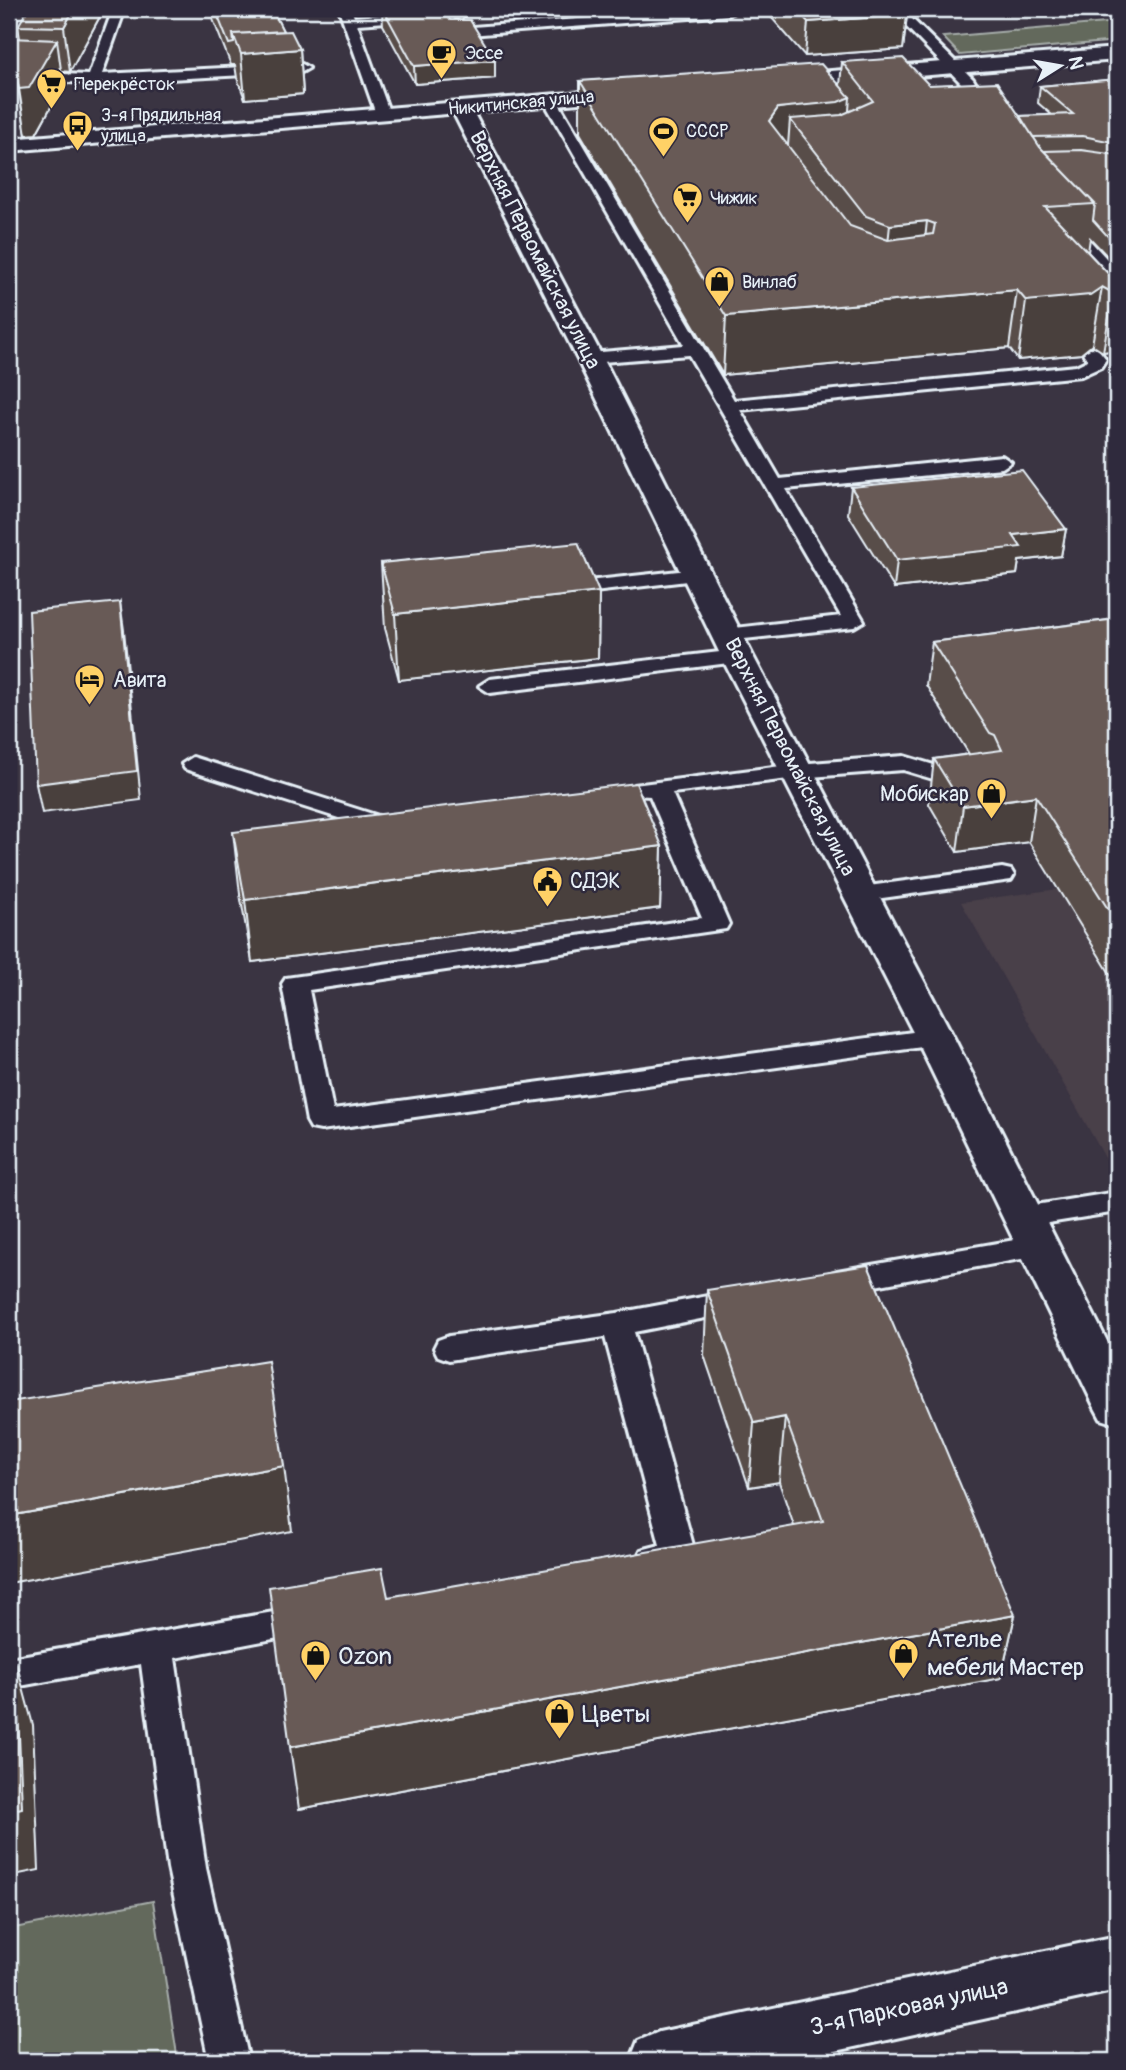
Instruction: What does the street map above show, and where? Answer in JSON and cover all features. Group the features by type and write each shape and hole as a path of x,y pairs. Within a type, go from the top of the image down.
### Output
{"street":[{"path":"758,83 807,87 953,67 1115,56"},
{"name":"Никитинская улица","path":"9,145 647,92"},
{"name":"Верхняя Первомайская улица","path":"461,108 934,1038 1117,1406"},
{"name":"3-я Парковая улица","path":"659,2061 1117,1963"}],"lane":[{"path":"94,79 118,9"},
{"path":"383,114 348,15 443,11 456,32 729,12 726,9"},
{"path":"896,9 904,9"},
{"path":"896,9 968,82 996,128"},
{"path":"9,76 94,79 302,68"},
{"path":"490,686 732,645 854,621 550,100"},
{"path":"1057,215 1114,273"},
{"path":"590,358 695,349"},
{"path":"728,406 1082,371 1095,363 1097,359 1092,353"},
{"path":"774,485 1002,462"},
{"path":"537,593 697,575"},
{"path":"617,793 797,771 904,763 978,786"},
{"path":"193,764 381,824 409,820"},
{"path":"658,788 717,924 295,984 321,1121 934,1038"},
{"path":"861,894 1002,875"},
{"path":"1023,1217 1117,1202"},
{"path":"802,1289 1038,1247"},
{"path":"449,1348 617,1324 763,1296"},
{"path":"617,1324 678,1556 624,1565"},
{"path":"9,1673 334,1616"},
{"path":"156,1647 187,1868 229,2061"}],"shaded area":[{"path":"1117,881 1117,1179 961,902"}],"green space":[{"path":"1117,22 1117,41 960,55 943,37"},
{"path":"153,1901 178,2061 9,2061 9,1929"}],"building":[{"path":"28,9 74,9 64,27 18,26"},
{"path":"215,9 272,9 283,31 233,34 234,43 229,44"},
{"path":"383,9 443,9 450,20 470,20 495,60 414,66"},
{"path":"796,9 901,9 907,15 808,22"},
{"path":"291,31 300,49 241,54 233,34"},
{"path":"10,38 57,40 29,88 19,89"},
{"path":"903,58 929,85 997,82 1040,147 1095,204 1045,207 1117,283 1117,293 1102,287 1090,295 1026,301 1017,290 726,316 580,81 821,64 850,97 838,102 778,108 769,121 850,226 888,240 933,234 935,224 927,221 890,225 866,216 790,119 841,115 873,101 842,62"},
{"path":"1117,79 1117,143 1083,136 1033,137 1020,116 1073,114 1040,86"},
{"path":"1081,150 1117,155 1117,240 1112,241 1093,220 1095,204 1044,151"},
{"path":"1022,470 1066,529 1013,535 1021,547 897,560 851,487"},
{"path":"578,543 599,592 395,614 381,563"},
{"path":"120,602 137,771 36,784 29,611"},
{"path":"1117,619 1117,923 1036,796 963,806 934,759 1002,750 995,735 990,733 932,642"},
{"path":"636,783 662,846 245,900 233,832"},
{"path":"868,1265 1015,1615 290,1747 269,1587 382,1568 388,1597 823,1521 785,1417 754,1423 707,1290"},
{"path":"268,1361 284,1466 9,1516 9,1402"},
{"path":"16,1662 22,1808 9,1811 9,1664"}],"place":[{"name":"Эссе","path":"442,80"},
{"name":"Перекрёсток","path":"51,111"},
{"name":"3-я Прядильная улица","path":"78,152"},
{"name":"СССР","path":"663,158"},
{"name":"Чижик","path":"687,225"},
{"name":"Винлаб","path":"719,309"},
{"name":"Авита","path":"90,707"},
{"name":"Мобискар","path":"992,821"},
{"name":"СДЭК","path":"547,908"},
{"name":"Ателье мебели Мастер","path":"904,1680"},
{"name":"Ozon","path":"315,1683"},
{"name":"Цветы","path":"559,1741"}]}
